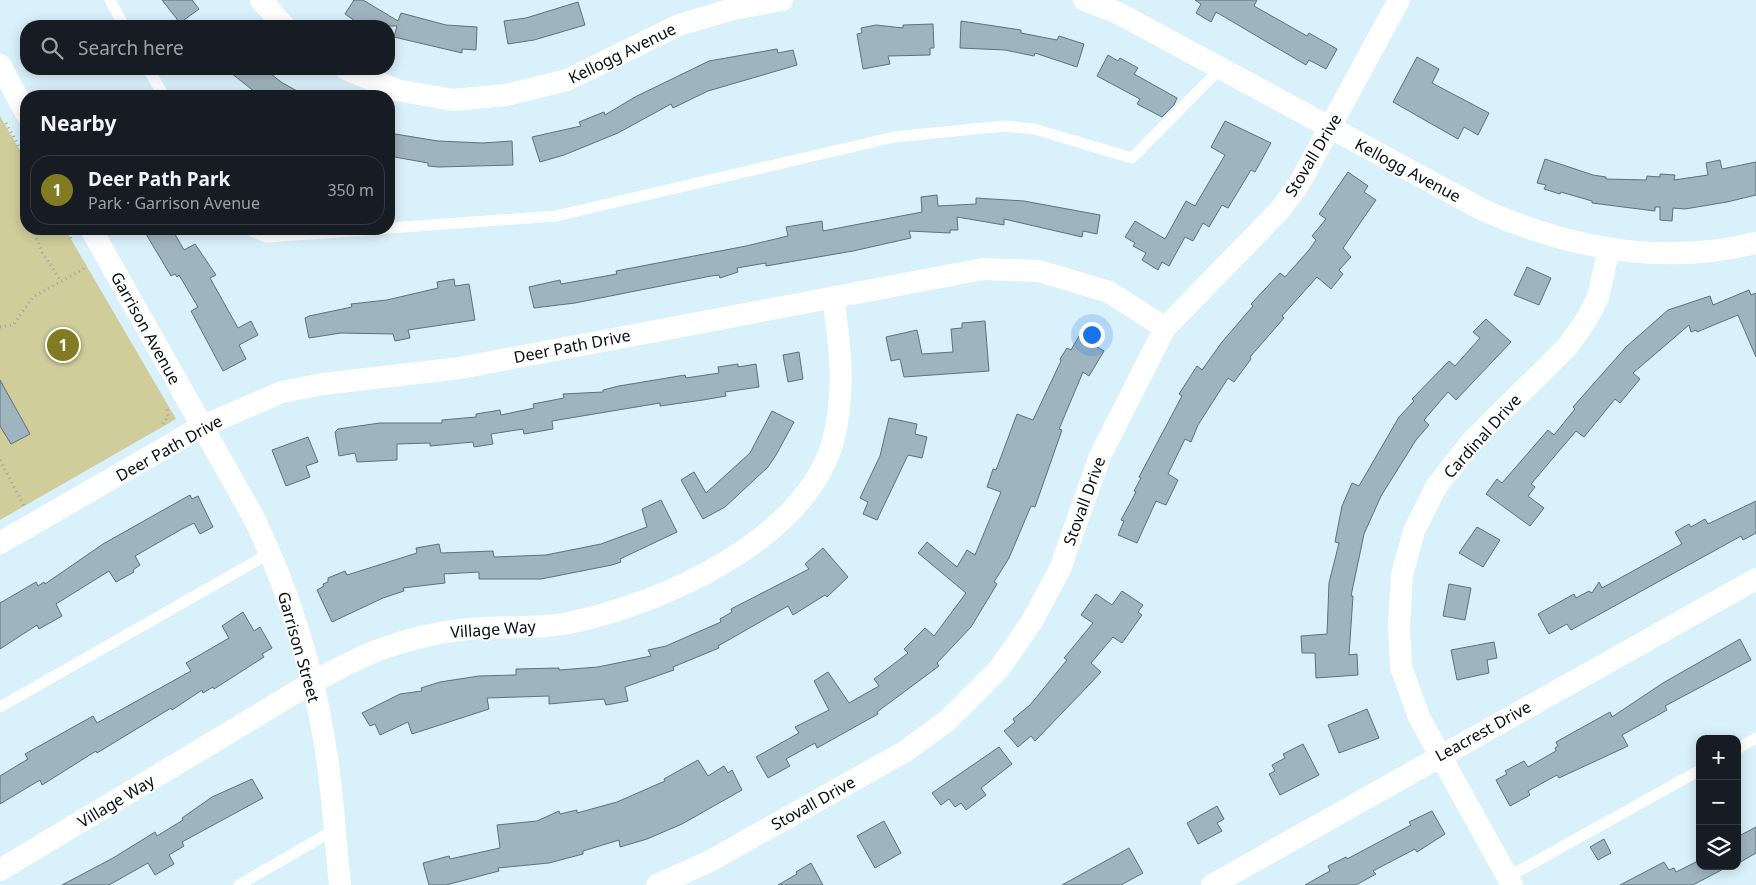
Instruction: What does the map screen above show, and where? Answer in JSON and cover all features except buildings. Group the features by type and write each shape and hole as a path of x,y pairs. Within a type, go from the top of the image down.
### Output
{"street":[{"path":"260,0 278,20"},
{"name":"Kellogg Avenue","path":"360,75 396,90 452,100 506,95 567,80 679,25 733,9 782,0"},
{"name":"Kellogg Avenue","path":"1084,0 1118,13 1483,210 1523,228 1609,250 1670,254 1735,248 1756,243"},
{"name":"Stovall Drive","path":"657,885 712,860 904,752 947,721 999,669 1031,623 1060,569 1100,456 1165,328 1279,211 1299,184 1399,0"},
{"path":"0,65 20,102"},
{"name":"Garrison Avenue","path":"94,235 201,427"},
{"name":"Cardinal Drive","path":"1510,881 1419,717 1401,667 1399,625 1402,575 1414,531 1436,487 1471,442 1568,346 1587,319 1598,297 1609,250"},
{"name":"Deer Path Drive","path":"0,543 201,427 282,392 323,384 460,368 983,269 1039,271 1109,292 1165,328"},
{"name":"Village Way","path":"0,870 312,684 376,651 426,636 469,629 566,624 606,614 675,589 713,570 762,538 794,506 818,476 832,442 841,397 840,345 833,297"},
{"name":"Garrison Street","path":"201,427 255,520 270,553 292,612 312,684 325,744 340,885"},
{"name":"Leacrest Drive","path":"1212,885 1756,579"}],"lane":[{"path":"110,0 121,20"},
{"path":"395,228 556,216 894,137 1004,126 1034,128 1132,158 1221,68"},
{"path":"152,75 160,90"},
{"path":"261,235 266,237 295,235"},
{"path":"0,707 270,553"},
{"path":"1741,747 1756,738"},
{"path":"1510,881 1696,772"},
{"path":"239,885 334,830"}],"path":[{"path":"4,120 20,148"},
{"path":"35,235 42,252 60,280"},
{"path":"69,235 75,246"},
{"path":"0,328 13,325 33,297 60,280 83,269 84,264 89,272"},
{"path":"158,427 166,420 167,406"},
{"path":"0,460 26,508"}],"shaded area":[{"path":"0,116 20,151 20,235 69,235 176,419 0,520"}],"place":[{"name":"Deer Path Park","path":"63,345"}]}
